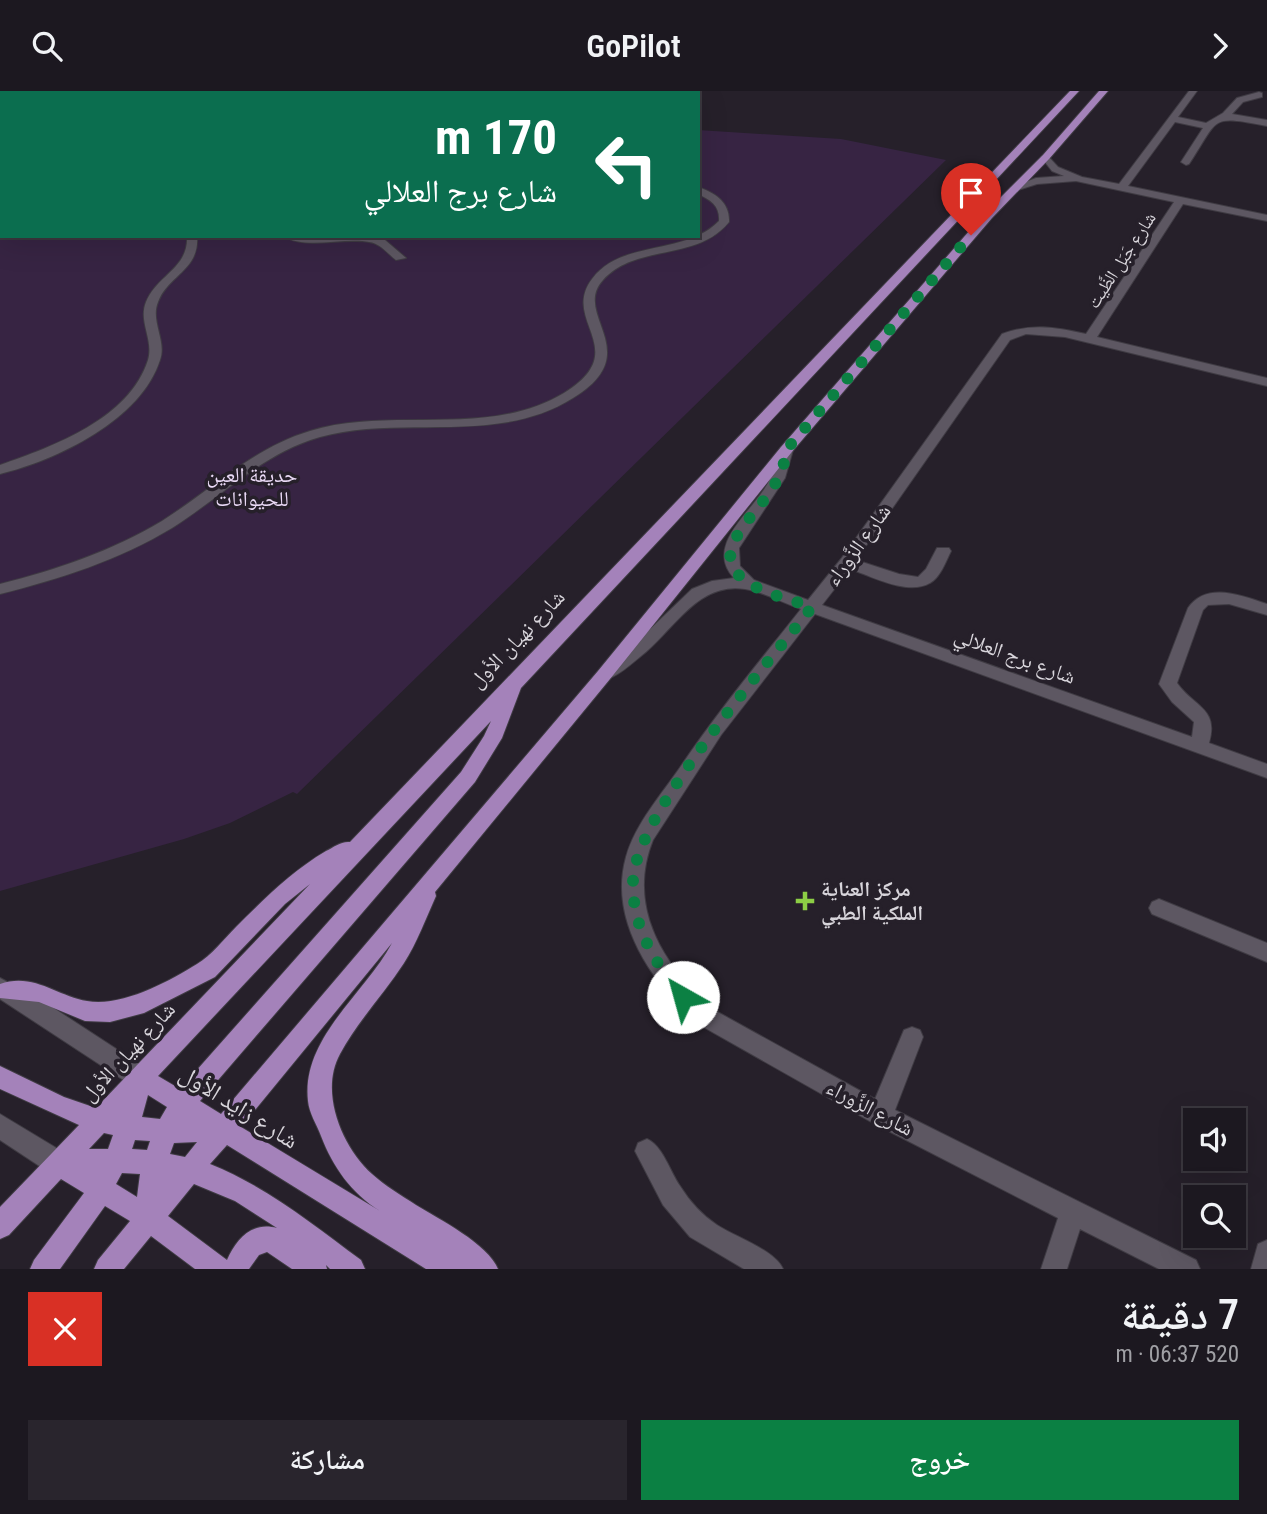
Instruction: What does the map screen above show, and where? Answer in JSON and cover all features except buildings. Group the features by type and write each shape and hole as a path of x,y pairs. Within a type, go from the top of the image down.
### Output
{"main road":[{"name":"شارع نهيان الأول","path":"0,1226 514,680 1075,91"},
{"path":"107,1269 604,675 786,450 894,322 1104,91"},
{"path":"149,1218 148,1191 153,1163 165,1132 182,1104 468,777 498,728 514,680"},
{"path":"3,990 40,992 85,1011 110,1012 136,1006 207,970 297,882 363,841"},
{"path":"430,883 417,918 398,954 329,1050 320,1076 320,1103 339,1150 361,1181 382,1198 450,1241 485,1269"},
{"path":"0,1077 55,1106 98,1122 165,1132 222,1129"},
{"path":"43,1269 61,1249 102,1190 117,1160 129,1128 139,1077"},
{"name":"شارع زايد الأول","path":"139,1077 450,1269"},
{"path":"59,1164 117,1160 189,1170 245,1193 352,1269"},
{"path":"59,1164 149,1218 217,1269"},
{"path":"236,1269 244,1250 267,1238 274,1240 314,1269"}],"street":[{"path":"1121,188 1193,91"},
{"path":"1186,162 1212,121 1225,115 1240,100 1259,95"},
{"path":"1225,115 1267,123"},
{"path":"1172,120 1209,126"},
{"path":"1045,157 1055,169 1079,179 1267,218"},
{"path":"1015,188 1048,179 1079,179"},
{"path":"0,589 63,571 141,538 189,509 247,465 303,438 372,423 464,423 498,420 537,410 570,395 590,379 604,355 601,338 588,311 591,288 602,274 620,263 643,253 691,243 716,232 724,222 723,207 700,191"},
{"name":"شارع جَبَل الظَّيت","path":"1090,338 1180,200"},
{"path":"0,470 47,453 87,432 135,394 148,375 155,358 155,339 149,316 152,302 190,258 192,238"},
{"path":"308,238 370,238 381,242 400,258"},
{"name":"شارع الزَّوراء","path":"1187,1269 881,1115 706,1017 683,997 649,950 634,902 636,857 655,818 715,730 847,562 1006,337 1037,329 1090,338 1267,382"},
{"path":"748,584 732,567 731,548 777,482 786,450"},
{"path":"847,562 903,580 919,582 927,578 943,551"},
{"name":"شارع برج العلالي","path":"604,675 650,640 698,592 716,585 748,584 1267,771"},
{"path":"1198,747 1204,728 1203,719 1178,698 1168,684 1196,608 1204,600 1213,597 1267,610"},
{"path":"1159,908 1267,953"},
{"name":"شارع زايد الأول","path":"3,990 139,1077"},
{"path":"881,1115 912,1037"},
{"path":"0,1126 59,1164"},
{"path":"647,1151 667,1189 691,1220 707,1233 770,1269"},
{"path":"1054,1269 1073,1212"},
{"path":"1264,1269 1267,1253"}],"green space":[{"name":"حديقة العين للحيوانات","path":"700,130 841,139 946,160 297,794 293,792 230,823 184,839 0,891 0,238 700,238"}],"place":[{"name":"مركز العناية الملكية الطبي","path":"805,901"}],"route":[{"path":"683,997 649,950 639,925 634,902 636,857 655,818 715,730 812,607 748,584 732,567 729,554 733,542 771,493 782,472 786,450 971,235"}]}
